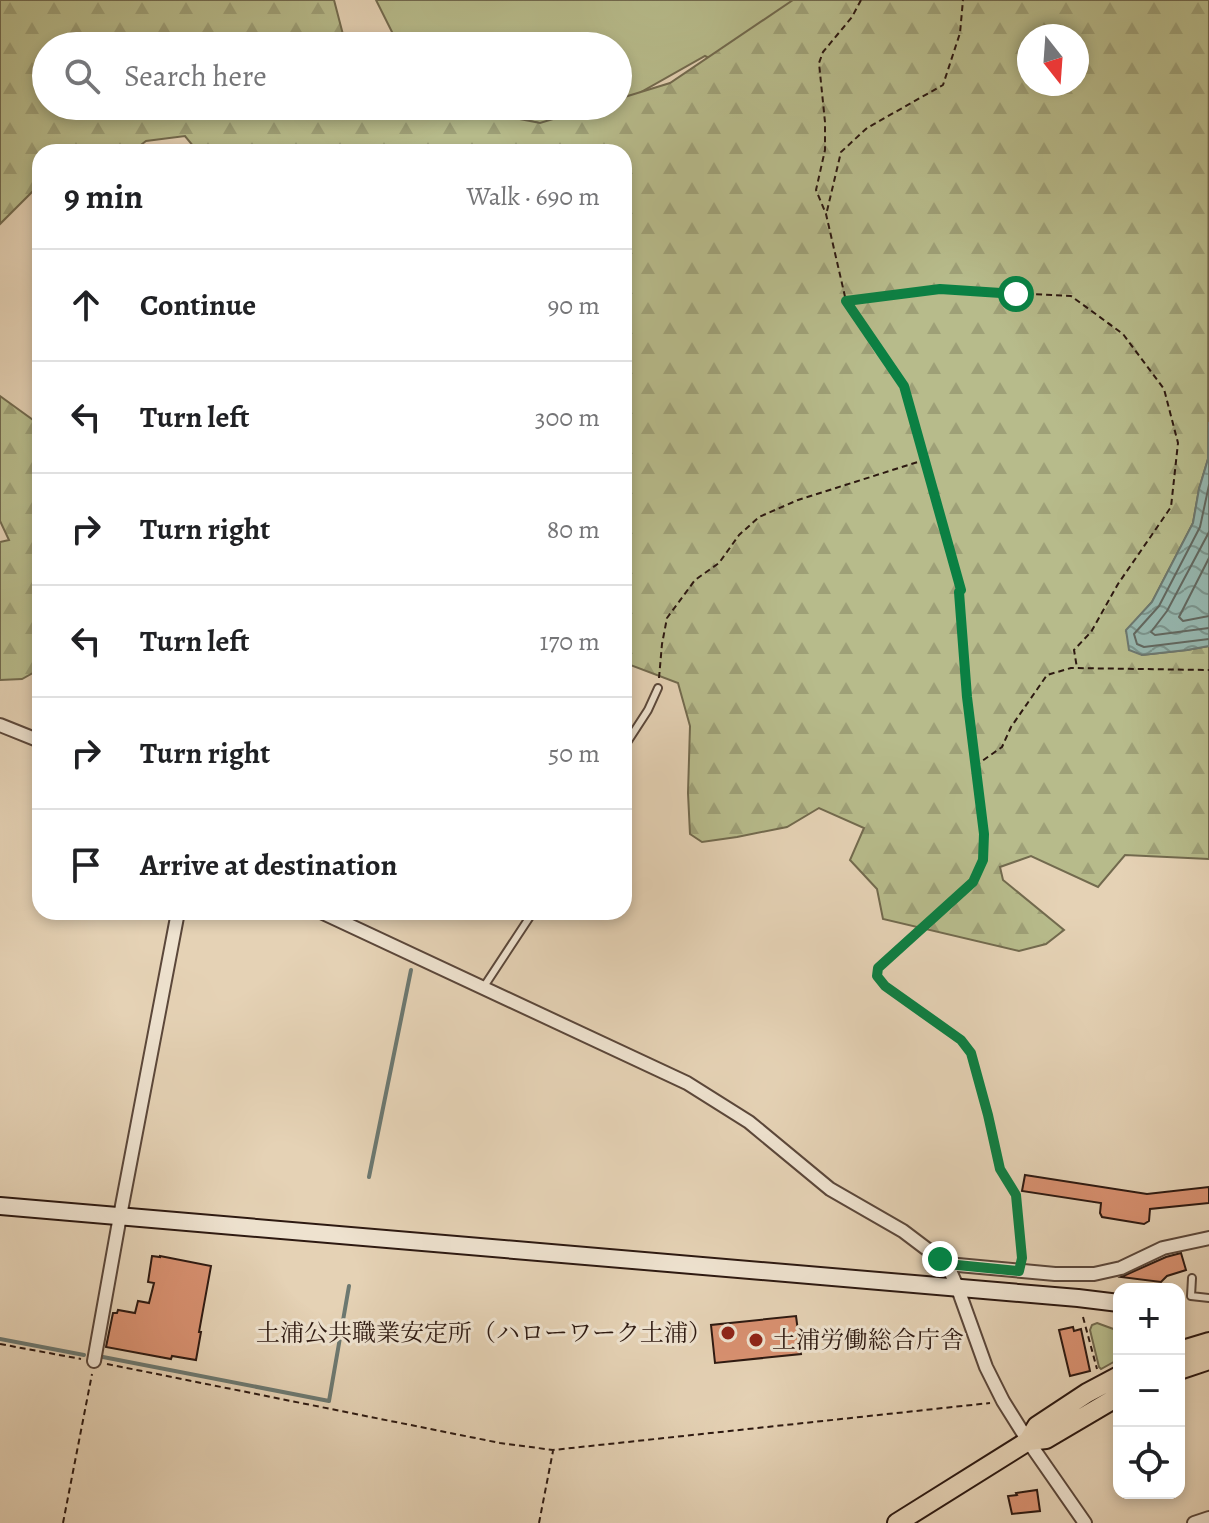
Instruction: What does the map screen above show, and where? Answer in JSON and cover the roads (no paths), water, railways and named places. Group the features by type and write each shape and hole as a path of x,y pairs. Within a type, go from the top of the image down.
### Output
{"main road":[{"path":"1185,1349 1209,1342"},
{"path":"1185,1367 1209,1360"},
{"path":"1028,1441 1037,1426 1113,1379"},
{"path":"897,1523 1028,1441 1046,1439 1113,1400"}],"street":[{"path":"0,725 32,738"},
{"path":"94,1361 176,920"},
{"path":"338,920 687,1083 749,1122 830,1189 903,1231 947,1264 986,1367 1003,1401 1085,1523"},
{"path":"0,1206 1113,1302"},
{"path":"947,1264 1094,1274 1121,1268 1163,1248 1209,1238"},
{"path":"1194,1523 1209,1518"}],"lane":[{"path":"632,735 658,688"},
{"path":"483,988 528,920"},
{"path":"1192,1278 1191,1296 1209,1298"}],"water":[{"path":"1209,422 1209,646 1142,655 1129,650 1126,630 1152,602 1193,523 1208,459"}],"waterway":[{"path":"369,1177 411,970"},
{"path":"103,1357 329,1401 349,1286"},
{"path":"0,1339 84,1355"}],"place":[{"name":"土浦公共職業安定所（ハローワーク土浦）","path":"728,1333"},
{"name":"土浦労働総合庁舎","path":"756,1340"}]}
